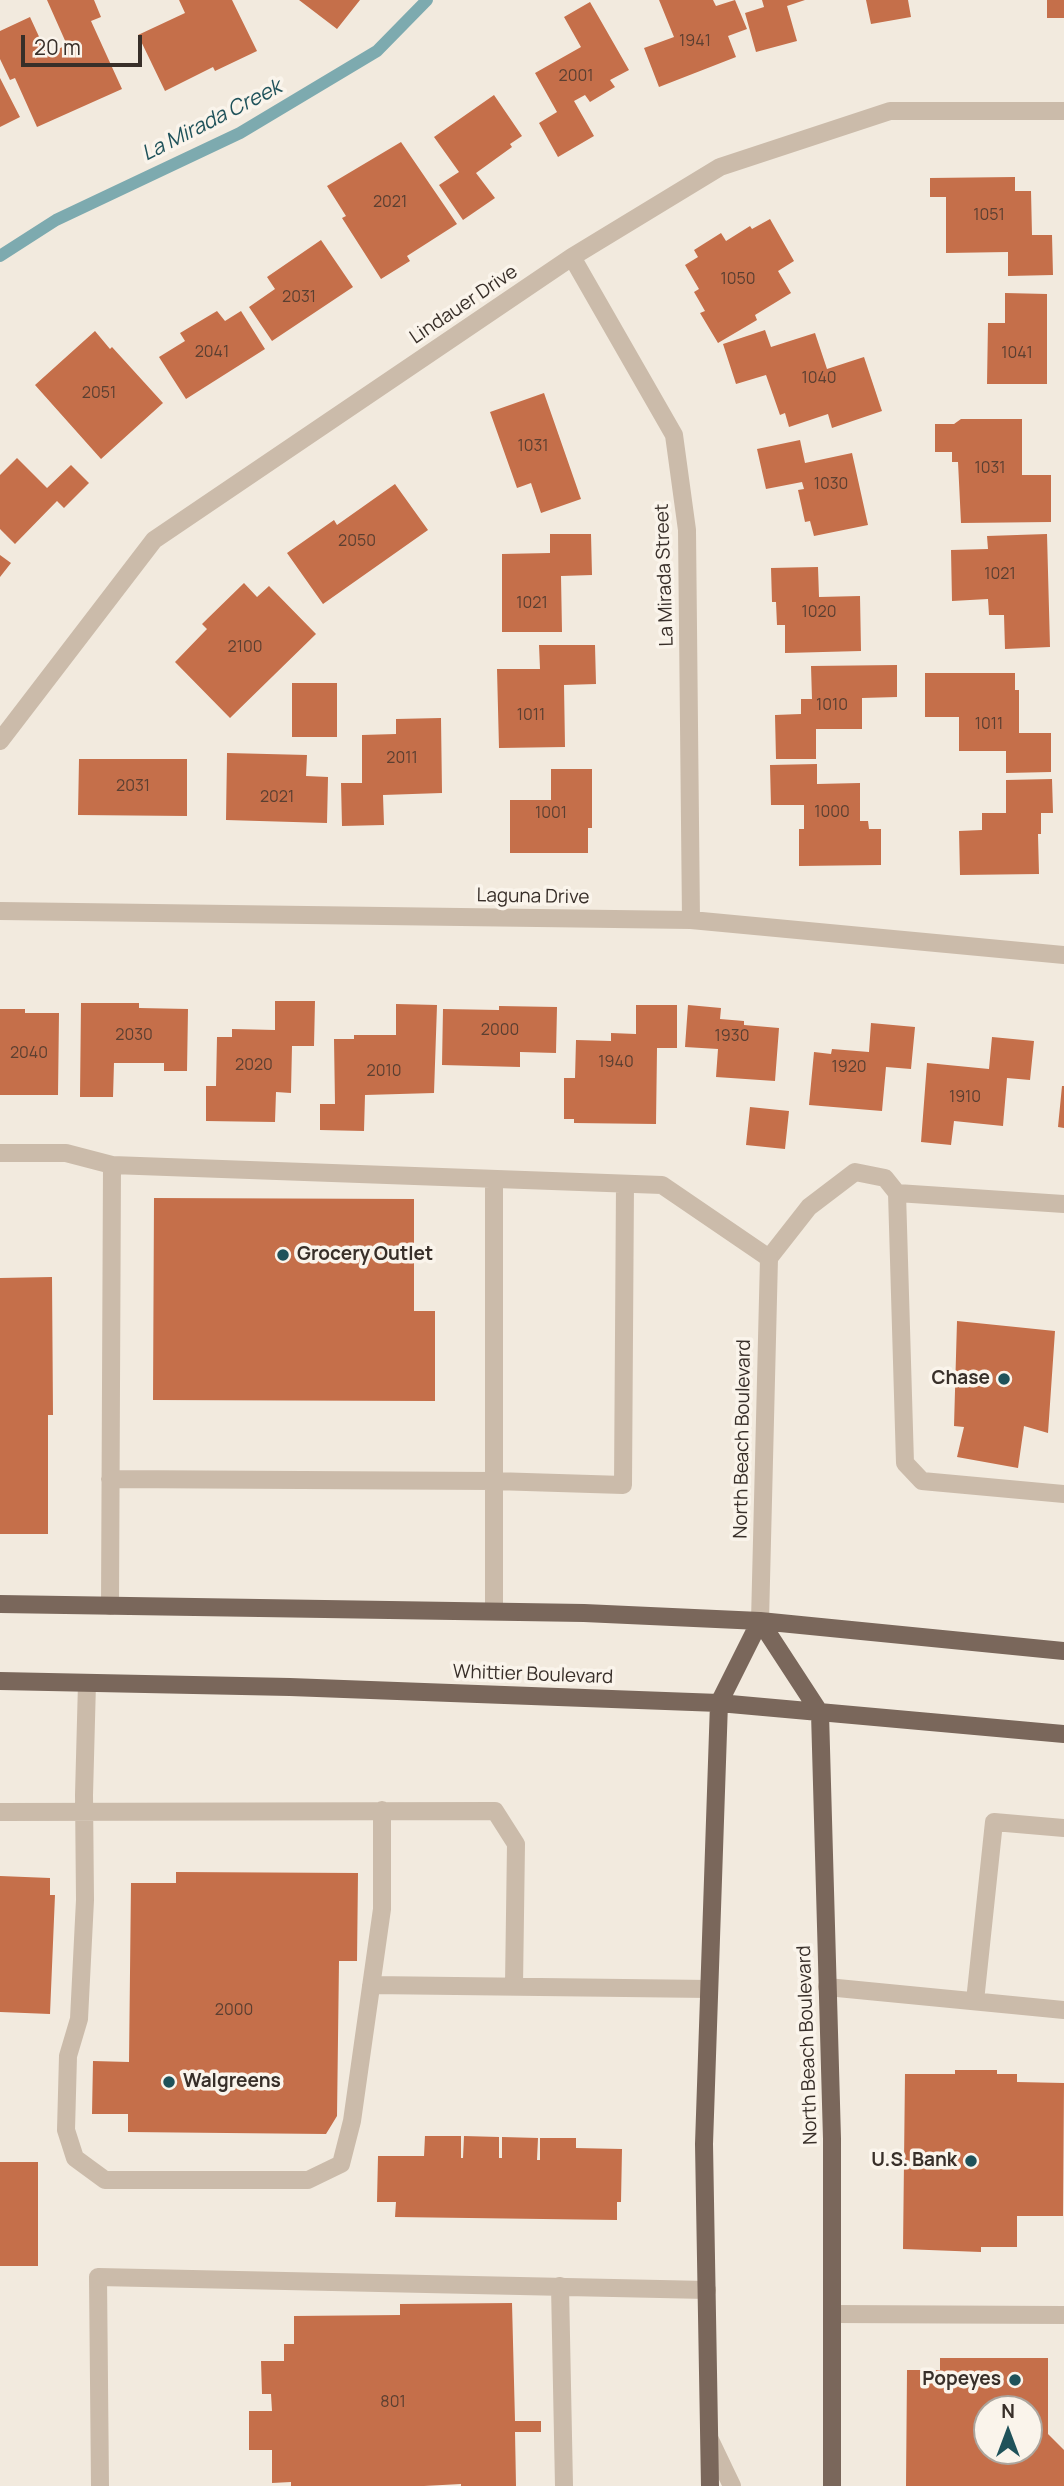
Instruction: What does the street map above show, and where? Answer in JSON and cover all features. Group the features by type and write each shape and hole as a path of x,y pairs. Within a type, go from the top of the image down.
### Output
{"main road":[{"path":"0,1604 584,1612 760,1621 1064,1651"},
{"path":"760,1621 820,1713"},
{"name":"North Beach Boulevard","path":"710,2486 704,2144 719,1703 760,1621"},
{"name":"Whittier Boulevard","path":"0,1681 719,1703 1064,1734"},
{"name":"North Beach Boulevard","path":"820,1713 832,2139 832,2486"}],"street":[{"name":"Lindauer Drive","path":"0,741 154,540 572,257 720,167 890,111 1064,111"},
{"name":"La Mirada Street","path":"572,257 674,435 687,530 691,920"},
{"name":"Laguna Drive","path":"0,912 691,920 1064,955"},
{"path":"0,1153 66,1153 112,1165 662,1185 769,1258 808,1207 855,1172 885,1178 897,1193 905,1463 922,1480 1064,1494"},
{"path":"110,1606 112,1165"},
{"path":"494,1179 494,1611"},
{"path":"110,1479 494,1481 623,1485 625,1184"},
{"path":"897,1193 1064,1204"},
{"name":"North Beach Boulevard","path":"760,1621 769,1258"},
{"path":"87,1682 85,1900 79,2019 68,2056 66,2130 75,2158 105,2180 308,2180 341,2164 352,2121 382,1909 382,1810"},
{"path":"0,1812 495,1811 516,1844 514,1985"},
{"path":"975,2001 994,1822 1064,1828"},
{"path":"371,1985 709,1989"},
{"path":"827,1986 1064,2010"},
{"path":"100,2486 98,2277 707,2290"},
{"path":"560,2287 564,2486"},
{"path":"832,2314 1064,2315"},
{"path":"710,2440 732,2486"}],"building":[{"path":"47,0 94,0 101,17 91,21 122,89 37,127 15,78 10,80 0,59 0,31 30,17 47,54 67,45"},
{"path":"179,0 232,0 257,51 215,71 213,67 165,91 138,35 185,13"},
{"path":"299,0 360,0 337,29"},
{"path":"659,0 713,0 716,6 735,0 747,29 728,36 736,57 659,87 644,48 674,37"},
{"path":"762,0 805,0 787,6 797,41 756,52 745,13 764,7"},
{"path":"866,0 908,0 911,17 871,24"},
{"path":"1047,0 1064,0 1064,18 1047,18"},
{"path":"590,2 629,70 610,80 615,87 590,102 585,95 574,101 594,136 558,157 539,123 557,112 535,73 581,47 564,17"},
{"path":"0,78 20,117 0,127"},
{"path":"494,95 522,136 510,144 512,147 476,173 495,198 463,220 439,185 459,172 434,137"},
{"path":"401,142 457,224 407,256 410,261 381,279 342,218 346,216 327,186"},
{"path":"1015,177 1015,191 1031,191 1032,235 1052,235 1053,275 1008,276 1008,252 946,253 946,197 930,197 930,178"},
{"path":"770,219 794,261 778,271 791,293 755,315 757,320 718,343 700,313 705,311 694,292 699,289 685,265 698,257 694,250 721,233 726,241 750,226 752,229"},
{"path":"321,240 353,287 272,341 249,307 275,289 267,277"},
{"path":"1005,293 1047,294 1047,384 987,384 988,323 1005,323"},
{"path":"217,311 225,321 241,311 265,349 186,399 159,357 185,341 180,333"},
{"path":"765,330 771,347 815,333 827,369 864,357 882,411 832,428 828,414 789,427 785,413 780,415 766,375 736,384 723,344"},
{"path":"95,331 163,403 101,459 35,385"},
{"path":"544,393 581,499 541,513 531,483 517,488 490,412"},
{"path":"961,419 1022,419 1022,475 1051,475 1051,522 961,523 958,462 952,462 952,452 935,452 935,424 954,424"},
{"path":"800,440 805,463 852,453 868,525 814,536 810,521 805,522 798,490 804,489 802,482 766,489 757,449"},
{"path":"17,458 47,488 71,465 89,483 64,508 57,501 15,544 0,529 0,475"},
{"path":"395,484 428,530 323,604 287,553 334,520 337,525"},
{"path":"550,534 591,534 592,575 561,576 562,632 502,632 502,554 550,553"},
{"path":"1047,534 1050,647 1005,649 1004,615 989,615 988,599 952,601 951,550 988,549 987,536"},
{"path":"0,555 11,563 0,577"},
{"path":"818,567 819,597 860,596 861,651 785,653 785,625 777,625 776,602 772,602 771,568"},
{"path":"244,583 257,597 269,586 316,634 230,718 175,662 207,629 202,624"},
{"path":"539,645 595,645 596,684 564,685 565,747 499,748 497,669 540,669"},
{"path":"897,665 897,697 862,698 862,729 816,729 816,759 776,759 775,715 801,714 801,699 812,699 811,666"},
{"path":"925,673 1015,673 1015,690 1019,690 1019,733 1051,733 1051,772 1006,773 1006,751 959,751 959,717 925,717"},
{"path":"292,683 337,683 337,737 292,737"},
{"path":"441,718 442,793 383,795 384,825 342,826 341,783 362,783 362,735 396,734 396,719"},
{"path":"227,753 307,755 306,776 328,777 327,823 226,820"},
{"path":"79,759 187,759 187,816 78,815"},
{"path":"817,764 817,784 860,783 860,821 868,821 869,829 881,829 881,865 799,866 799,829 804,829 804,805 771,805 770,765"},
{"path":"551,769 592,769 592,828 588,828 588,853 510,853 510,800 551,800"},
{"path":"1052,779 1053,813 1041,813 1041,834 1038,834 1039,874 960,875 959,831 982,830 982,813 1006,813 1006,780"},
{"path":"275,1001 315,1001 314,1046 292,1046 291,1093 276,1092 275,1122 206,1121 206,1086 216,1086 217,1037 232,1037 232,1029 275,1030"},
{"path":"81,1003 139,1003 139,1008 188,1009 187,1071 164,1071 164,1063 114,1063 113,1097 80,1097"},
{"path":"396,1004 437,1005 434,1093 365,1095 364,1131 320,1130 320,1104 335,1104 334,1039 354,1039 354,1035 396,1035"},
{"path":"636,1005 677,1005 677,1048 657,1048 656,1124 574,1123 574,1119 564,1119 564,1078 575,1078 576,1040 611,1041 611,1033 636,1034"},
{"path":"688,1005 721,1008 720,1019 744,1021 744,1025 779,1028 775,1081 716,1077 718,1049 685,1047"},
{"path":"499,1006 557,1007 556,1053 520,1052 520,1067 442,1065 443,1009 499,1010"},
{"path":"0,1009 25,1009 25,1013 59,1013 58,1095 0,1095"},
{"path":"871,1023 915,1027 911,1069 886,1067 882,1111 809,1105 814,1052 831,1054 832,1049 869,1052"},
{"path":"992,1037 1034,1041 1030,1080 1007,1078 1003,1126 954,1121 951,1145 921,1142 927,1063 989,1069"},
{"path":"1064,1086 1064,1128 1058,1127"},
{"path":"750,1107 789,1111 785,1149 746,1145"},
{"name":"Grocery Outlet","path":"154,1198 414,1199 414,1311 435,1311 435,1401 153,1400"},
{"path":"52,1277 53,1415 48,1415 48,1534 0,1534 0,1278"},
{"name":"Chase","path":"957,1321 1055,1331 1048,1433 1024,1426 1018,1468 957,1457 964,1427 954,1426"},
{"name":"Walgreens","path":"176,1872 358,1873 357,1961 339,1961 337,2116 326,2134 128,2132 128,2114 92,2114 93,2061 129,2062 131,1883 176,1883"},
{"path":"0,1876 50,1878 50,1895 55,1895 50,2014 0,2012"},
{"path":"955,2070 997,2070 997,2074 1017,2074 1017,2082 1064,2083 1063,2216 1017,2216 1017,2247 981,2247 981,2252 903,2249 905,2074 955,2074"},
{"path":"425,2136 461,2136 461,2158 464,2136 499,2137 499,2158 502,2158 502,2137 538,2138 537,2160 540,2160 540,2138 576,2138 576,2148 622,2149 621,2202 617,2202 617,2220 395,2217 396,2202 377,2202 378,2156 424,2156"},
{"path":"0,2162 38,2162 38,2266 0,2266"},
{"path":"512,2303 515,2421 541,2421 541,2432 515,2432 516,2486 291,2486 291,2482 272,2483 272,2450 249,2450 249,2411 272,2411 271,2394 262,2394 261,2361 284,2361 284,2344 294,2344 294,2316 400,2315 400,2304"},
{"path":"940,2358 1048,2358 1048,2434 1064,2450 1064,2486 906,2486 907,2370 940,2370"}],"waterway":[{"name":"La Mirada Creek","path":"0,256 56,220 240,133 377,51 427,0"}],"place":[{"name":"Grocery Outlet","path":"283,1255"},
{"name":"Chase","path":"1004,1379"},
{"name":"Walgreens","path":"169,2082"},
{"name":"U.S. Bank","path":"971,2161"},
{"name":"Popeyes","path":"1015,2380"}]}
